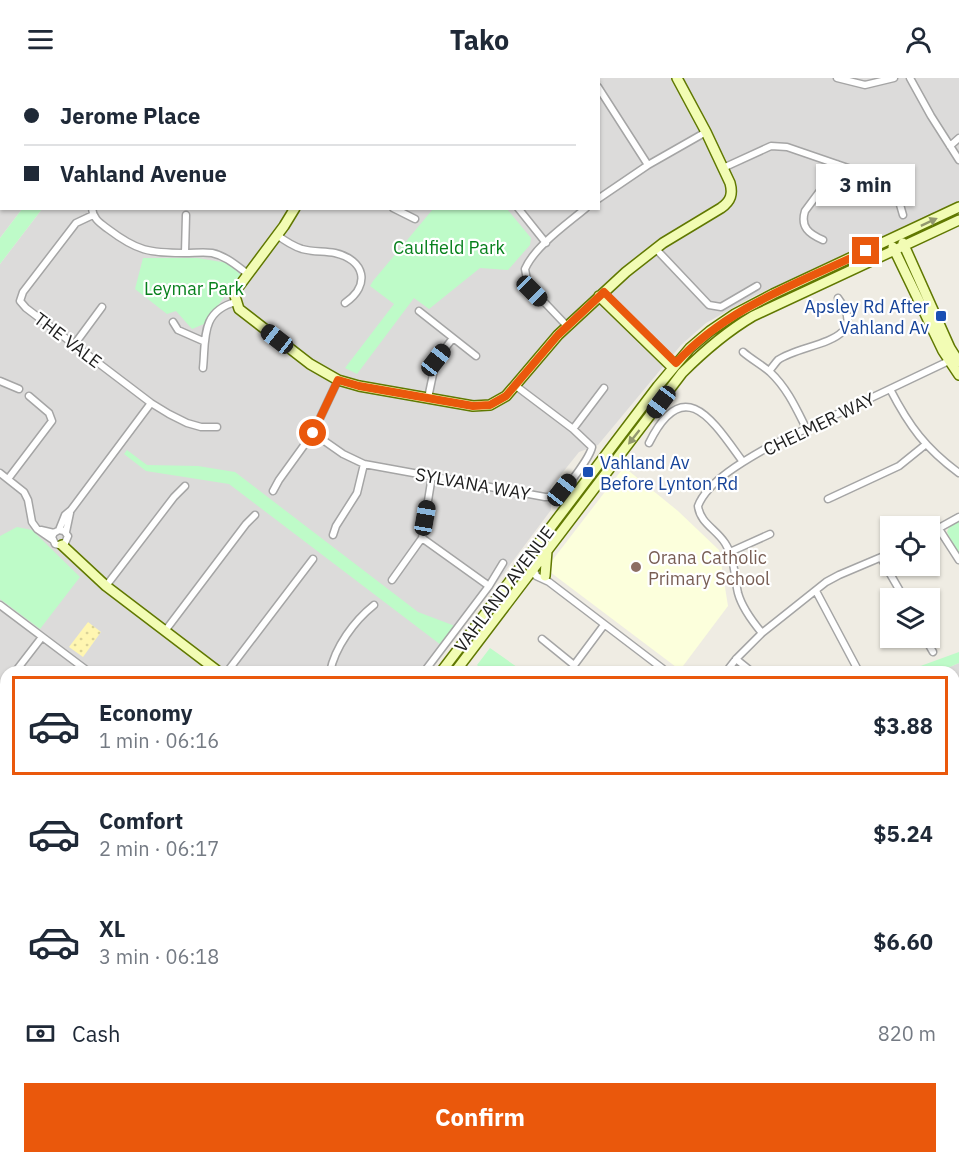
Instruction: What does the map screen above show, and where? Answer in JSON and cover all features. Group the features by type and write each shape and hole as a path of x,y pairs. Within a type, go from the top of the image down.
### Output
{"main road":[{"path":"294,210 237,289 236,302 244,314 300,357 338,380 428,399 482,406 497,402 516,386 543,351 601,294 655,248 729,201 732,190 723,168 677,78"},
{"name":"VAHLAND AVENUE","path":"446,666 675,366 700,339 735,314 773,294 959,207"},
{"name":"VAHLAND AVENUE","path":"460,666 682,373 712,344 753,316 959,220"},
{"path":"895,238 955,360 959,375"},
{"path":"601,294 675,366"},
{"path":"675,366 685,364 706,345 712,344"},
{"path":"671,389 675,366"},
{"path":"65,539 84,568 211,666"},
{"path":"547,579 548,550"}],"street":[{"path":"837,78 865,85 894,78"},
{"path":"910,78 959,160"},
{"path":"600,90 648,165"},
{"path":"600,198 648,165 706,132"},
{"path":"950,146 959,138"},
{"path":"723,168 774,146 794,149 890,184 896,191 903,215"},
{"path":"823,240 807,230 802,218 834,172 837,164"},
{"path":"397,210 415,219"},
{"path":"520,210 546,243"},
{"path":"567,326 532,291 526,281 525,268 546,243 584,210"},
{"path":"92,212 100,223 124,242 138,249 152,252 213,254 228,259 248,274"},
{"name":"THE VALE","path":"92,212 76,223 23,292 20,301 26,308 151,403 187,423 201,427 217,427"},
{"path":"184,253 186,215"},
{"path":"277,235 300,248 342,255 358,267 362,276 361,287 345,303"},
{"path":"655,248 709,305 721,307 757,286"},
{"path":"769,371 778,360 840,335 848,326 849,317 838,298"},
{"path":"203,368 205,328 221,308 236,302"},
{"path":"74,345 102,307"},
{"path":"419,311 476,356"},
{"path":"173,322 178,330 203,341"},
{"path":"428,399 436,360 453,338"},
{"path":"743,352 769,371 790,396 806,428"},
{"name":"CHELMER WAY","path":"762,633 749,617 739,596 730,552 716,532 701,518 698,506 701,499 711,486 771,445 955,360"},
{"path":"273,491 313,433 338,380"},
{"path":"0,381 19,389"},
{"name":"SYLVANA WAY","path":"313,433 343,454 364,464 545,497 556,495 592,450 591,444 516,386"},
{"path":"573,429 604,388"},
{"path":"890,389 908,422 925,445 959,473"},
{"path":"8,479 52,421 49,412 29,396"},
{"path":"65,539 55,544 55,534 65,515 151,403"},
{"path":"649,443 669,414 678,407 687,406 697,410 717,428 743,462"},
{"path":"828,499 899,466 925,445"},
{"path":"333,535 336,526 357,493 364,464"},
{"path":"0,473 27,496 30,518 37,529 65,539"},
{"path":"392,580 422,538 432,476"},
{"path":"106,586 174,497 185,486"},
{"path":"65,539 71,510"},
{"path":"165,631 255,515"},
{"path":"940,528 959,517"},
{"path":"940,531 959,560"},
{"path":"730,552 770,534"},
{"path":"422,538 489,586"},
{"path":"532,552 533,569 536,576 547,579 659,666"},
{"path":"731,666 762,633 838,574 880,558"},
{"path":"232,666 313,559"},
{"path":"429,666 489,586 503,563"},
{"path":"515,575 533,569"},
{"path":"816,591 856,666"},
{"path":"0,605 80,666"},
{"path":"331,666 342,642 364,613 374,605"},
{"path":"542,639 574,665 604,625"},
{"path":"20,666 42,637"},
{"path":"931,648 933,652"},
{"path":"736,659 745,666"}],"shaded area":[{"path":"600,78 959,78 959,202 754,296 706,323 681,345 598,445 579,452 551,487 551,510 434,666 0,666 0,264 41,210 600,210"},
{"path":"0,210 21,210 0,238"},
{"name":"Orana Catholic Primary School","path":"624,467 678,511 719,550 728,606 683,666 675,666 550,572 551,562"}],"sand":[{"path":"88,622 101,632 83,657 69,647"}],"green space":[{"path":"21,210 41,210 0,264 0,238"},
{"name":"Caulfield Park","path":"432,210 508,210 531,238 530,245 508,270 480,268 429,309 414,298 357,374 345,368 394,304 370,286"},
{"name":"Leymar Park","path":"143,258 197,258 228,263 241,275 204,324 192,329 176,311 167,314 135,289"},
{"path":"127,450 147,465 198,466 235,472 418,612 455,626 441,645 229,484 146,471 124,454"},
{"path":"959,521 959,556 947,532 949,527"},
{"path":"17,527 32,530 80,577 40,629 0,599 0,536"},
{"path":"490,648 516,666 478,666"},
{"path":"959,652 959,663 952,666 920,666"}],"place":[{"name":"Apsley Rd After Vahland Av","path":"941,316"},
{"name":"Vahland Av Before Lynton Rd","path":"588,472"},
{"name":"Orana Catholic Primary School","path":"636,567"}],"route":[{"path":"313,433 338,380 348,384 473,406 490,405 497,402 516,386 558,335 604,292 676,363 700,339 735,314 866,251"}]}
